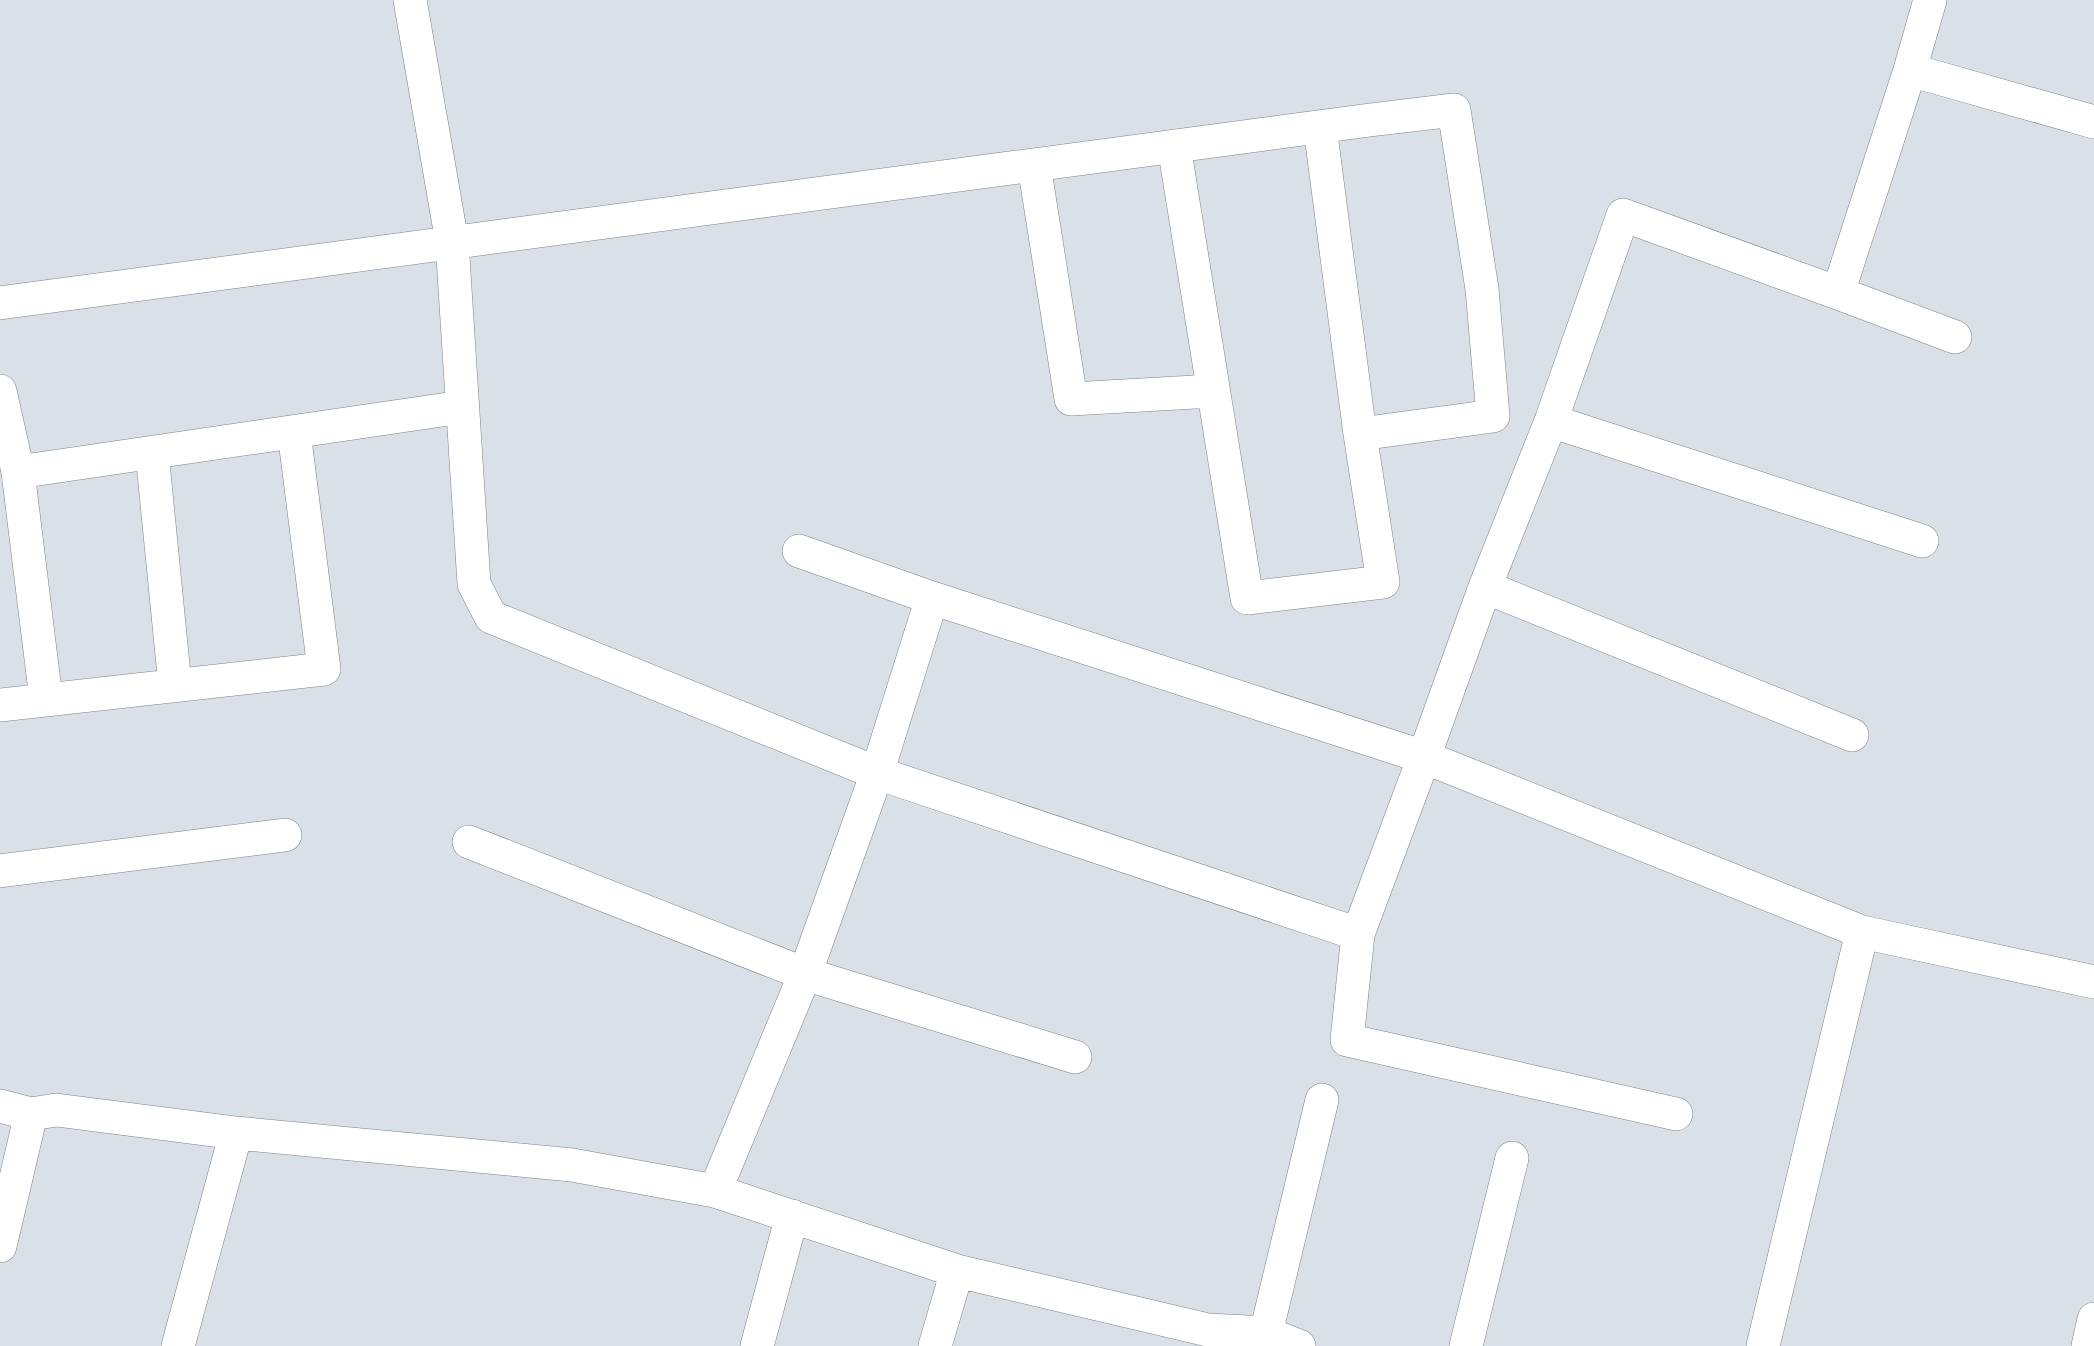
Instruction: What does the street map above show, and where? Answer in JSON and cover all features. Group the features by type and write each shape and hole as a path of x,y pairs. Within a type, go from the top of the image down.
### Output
{"street":[{"path":"410,0 452,242 474,584 491,616 877,773 1358,934"},
{"path":"1838,293 1910,70 1930,0"},
{"path":"1910,70 2094,122"},
{"path":"0,303 1454,110 1482,289 1493,416 1360,434"},
{"path":"1174,146 1247,598 1383,582 1360,434 1320,127"},
{"path":"1034,165 1071,399 1213,391"},
{"path":"1676,1114 1347,1040 1358,934 1485,587 1551,421 1623,215 1955,337"},
{"path":"0,391 18,472 46,699"},
{"path":"18,472 462,407"},
{"path":"1551,421 1922,541"},
{"path":"0,705 324,669 294,432"},
{"path":"152,453 174,685"},
{"path":"799,551 932,598 1424,757 1862,932 2094,982"},
{"path":"1485,587 1852,735"},
{"path":"715,1191 805,974 877,773 932,598"},
{"path":"0,871 285,835"},
{"path":"469,842 805,974 1075,1057"},
{"path":"1763,1346 1862,932"},
{"path":"1266,1333 1322,1100"},
{"path":"0,1106 31,1114 56,1110 236,1132 572,1165 715,1191 957,1271 1208,1330 1266,1333 1299,1346"},
{"path":"0,1246 31,1114"},
{"path":"178,1346 236,1132"},
{"path":"1466,1346 1512,1158"},
{"path":"757,1346 792,1216"},
{"path":"935,1346 957,1271"},
{"path":"2088,1346 2094,1319"}]}
